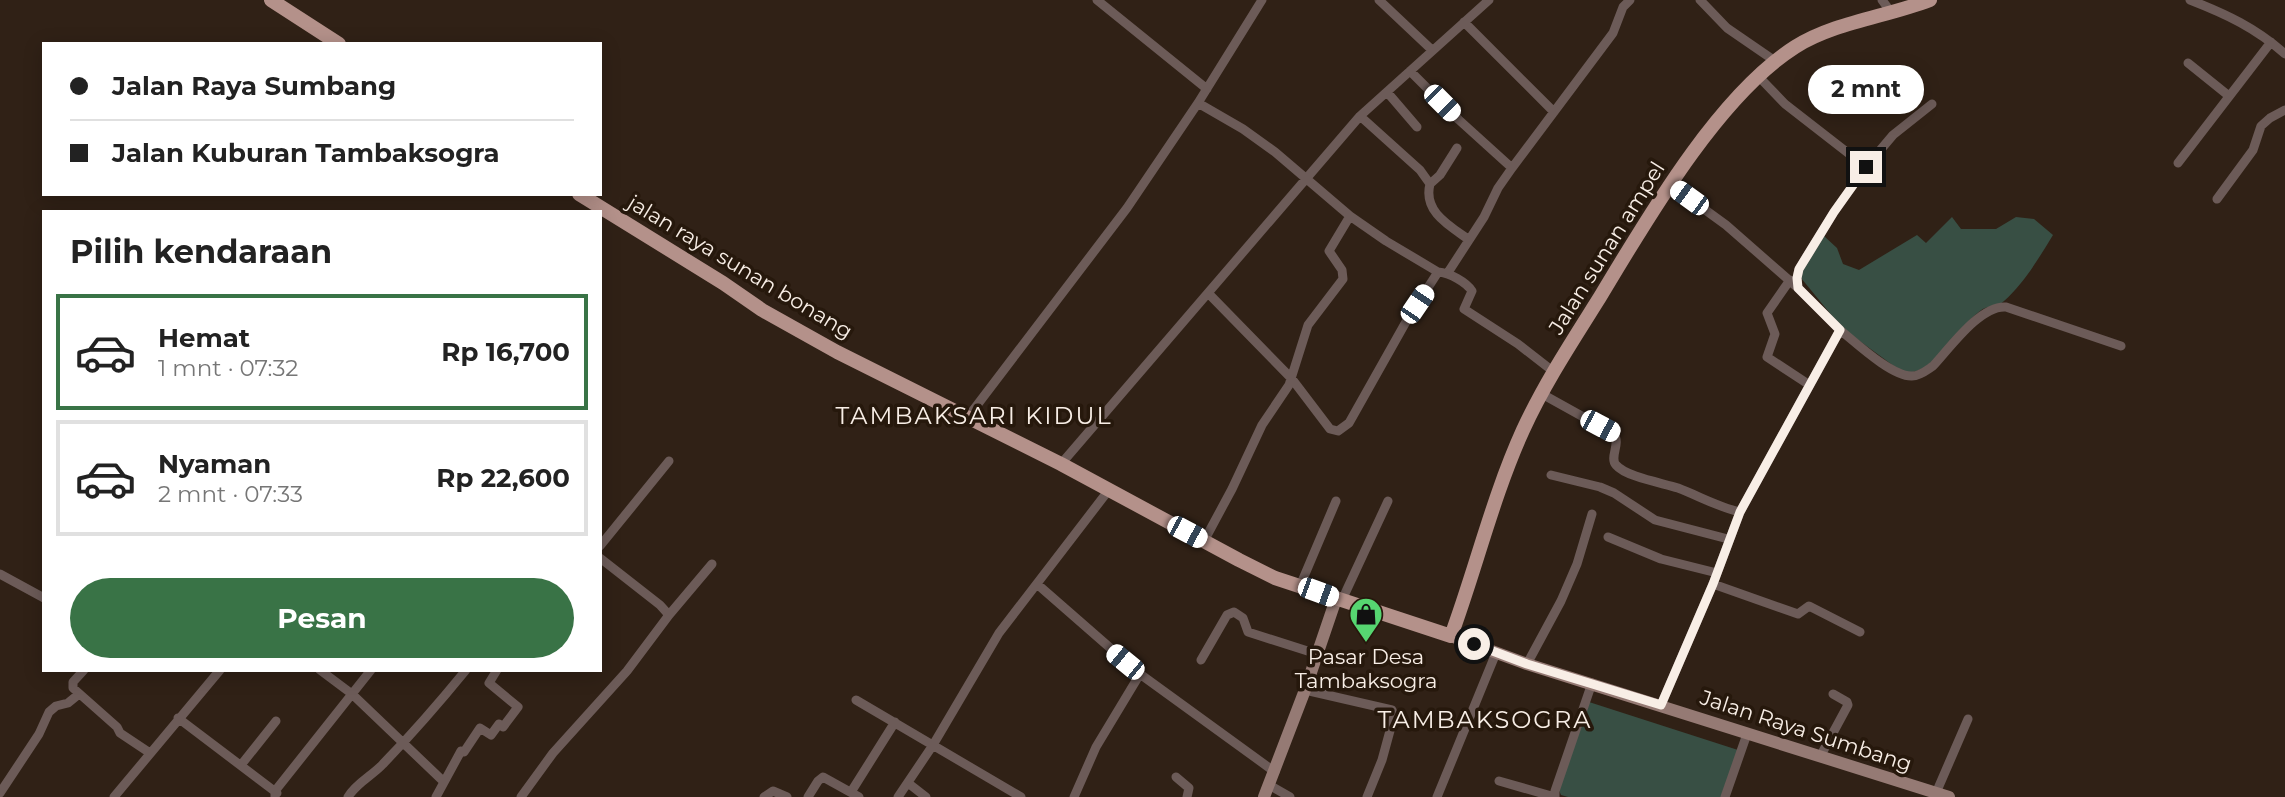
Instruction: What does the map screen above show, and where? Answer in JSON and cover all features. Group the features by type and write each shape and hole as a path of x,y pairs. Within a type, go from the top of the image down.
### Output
{"main road":[{"path":"271,0 287,4 337,42"},
{"name":"Jalan sunan ampel","path":"1451,636 1522,432 1554,372 1671,185 1722,117 1775,61 1797,46 1890,7 1930,0"},
{"name":"jalan raya sunan bonang","path":"581,196 594,208"},
{"name":"jalan raya sunan bonang","path":"602,213 723,282 762,310 837,352 1061,464 1275,578 1451,636"}],"street":[{"path":"1097,0 1207,89"},
{"path":"968,417 1119,219 1198,103 1262,0"},
{"path":"1379,0 1432,50"},
{"path":"1061,464 1360,116 1489,0"},
{"path":"1208,293 1292,379 1330,429 1346,427 1406,320 1484,217 1498,188 1512,168 1613,33 1623,7 1630,0"},
{"path":"1700,0 1727,28 1775,61"},
{"path":"2190,0 2252,27 2285,54"},
{"path":"1464,22 1554,112"},
{"path":"2178,163 2272,42"},
{"path":"2188,63 2229,96"},
{"path":"1410,71 1512,168"},
{"path":"1759,77 1785,104 1866,167"},
{"path":"1387,92 1417,127"},
{"path":"1198,103 1243,129 1306,177 1350,216 1386,241 1472,289 1464,309 1518,344 1554,372"},
{"path":"1798,288 1799,269 1866,167 1893,135 1932,104"},
{"path":"2217,200 2253,150 2261,126 2285,110"},
{"path":"1360,116 1420,170 1430,184 1428,199 1431,206 1444,222 1468,239"},
{"path":"1430,184 1440,176 1457,148"},
{"path":"1671,185 1726,225 1790,280 1840,330 1882,363 1900,373 1912,376 1924,372 1933,366 1979,317 1999,307 2007,307 2121,346"},
{"path":"1204,541 1262,425 1292,379 1307,325 1343,279 1342,270 1329,251 1350,216"},
{"path":"1790,280 1767,313 1775,334 1767,357 1808,384"},
{"path":"1661,705 1713,584 1740,512 1840,330"},
{"path":"1542,394 1614,434 1618,443 1614,460 1617,466 1631,474 1675,487 1723,508 1740,512"},
{"path":"602,544 669,461"},
{"path":"1552,475 1614,493 1655,520 1728,539"},
{"path":"898,797 933,745 999,633 1108,491"},
{"path":"1300,586 1336,501"},
{"path":"1290,797 1267,791 1339,600 1388,501"},
{"path":"1527,664 1561,601 1577,564 1591,514"},
{"path":"1608,537 1661,559 1717,573"},
{"path":"602,560 669,615"},
{"path":"521,797 553,753 626,671 712,564"},
{"path":"0,573 42,597"},
{"path":"1037,584 1140,674 1275,772"},
{"path":"1713,584 1798,614 1809,606 1860,632"},
{"path":"1201,660 1227,615 1234,612 1243,618 1248,632 1317,654"},
{"name":"Jalan Raya Sumbang","path":"1451,636 1527,664 1943,795"},
{"path":"1437,797 1496,653"},
{"path":"82,672 72,685 79,694 117,727 120,733 150,753"},
{"path":"114,797 218,672"},
{"path":"323,672 352,695 443,781"},
{"path":"178,719 277,795 369,672"},
{"path":"348,797 402,744 464,672"},
{"path":"436,797 461,751 464,752 480,728 491,735 499,724 503,727 518,707 489,683 494,674"},
{"path":"1074,797 1096,747 1140,674"},
{"path":"1499,781 1555,797 1592,683"},
{"path":"1305,690 1392,710 1394,716 1382,760 1367,797"},
{"path":"0,793 39,734 50,712 79,694"},
{"path":"1821,755 1849,705 1833,694"},
{"path":"856,700 1018,796"},
{"path":"1943,795 1968,719"},
{"path":"241,765 276,721"},
{"path":"808,797 823,777 855,795 895,722"},
{"path":"1725,797 1747,734"},
{"path":"1176,777 1189,788 1187,797"},
{"path":"908,782 926,797"},
{"path":"764,797 774,791 787,797"}],"green space":[{"path":"1952,217 1961,229 1996,229 2016,217 2034,219 2053,235 2025,278 2004,301 1980,311 1924,368 1902,372 1842,328 1801,278 1802,270 1824,236 1837,248 1843,264 1859,270 1917,235 1926,243"},
{"path":"1589,702 1738,750 1721,797 1561,795 1558,788"}],"place":[{"name":"Pasar Desa Tambaksogra","path":"1366,644"}],"district":[{"name":"TAMBAKSARI KIDUL","path":"974,416"},
{"name":"TAMBAKSOGRA","path":"1485,720"}],"route":[{"path":"1474,644 1527,664 1661,705 1713,584 1740,512 1840,330 1798,288 1797,278 1799,269 1834,212 1866,167"}]}
